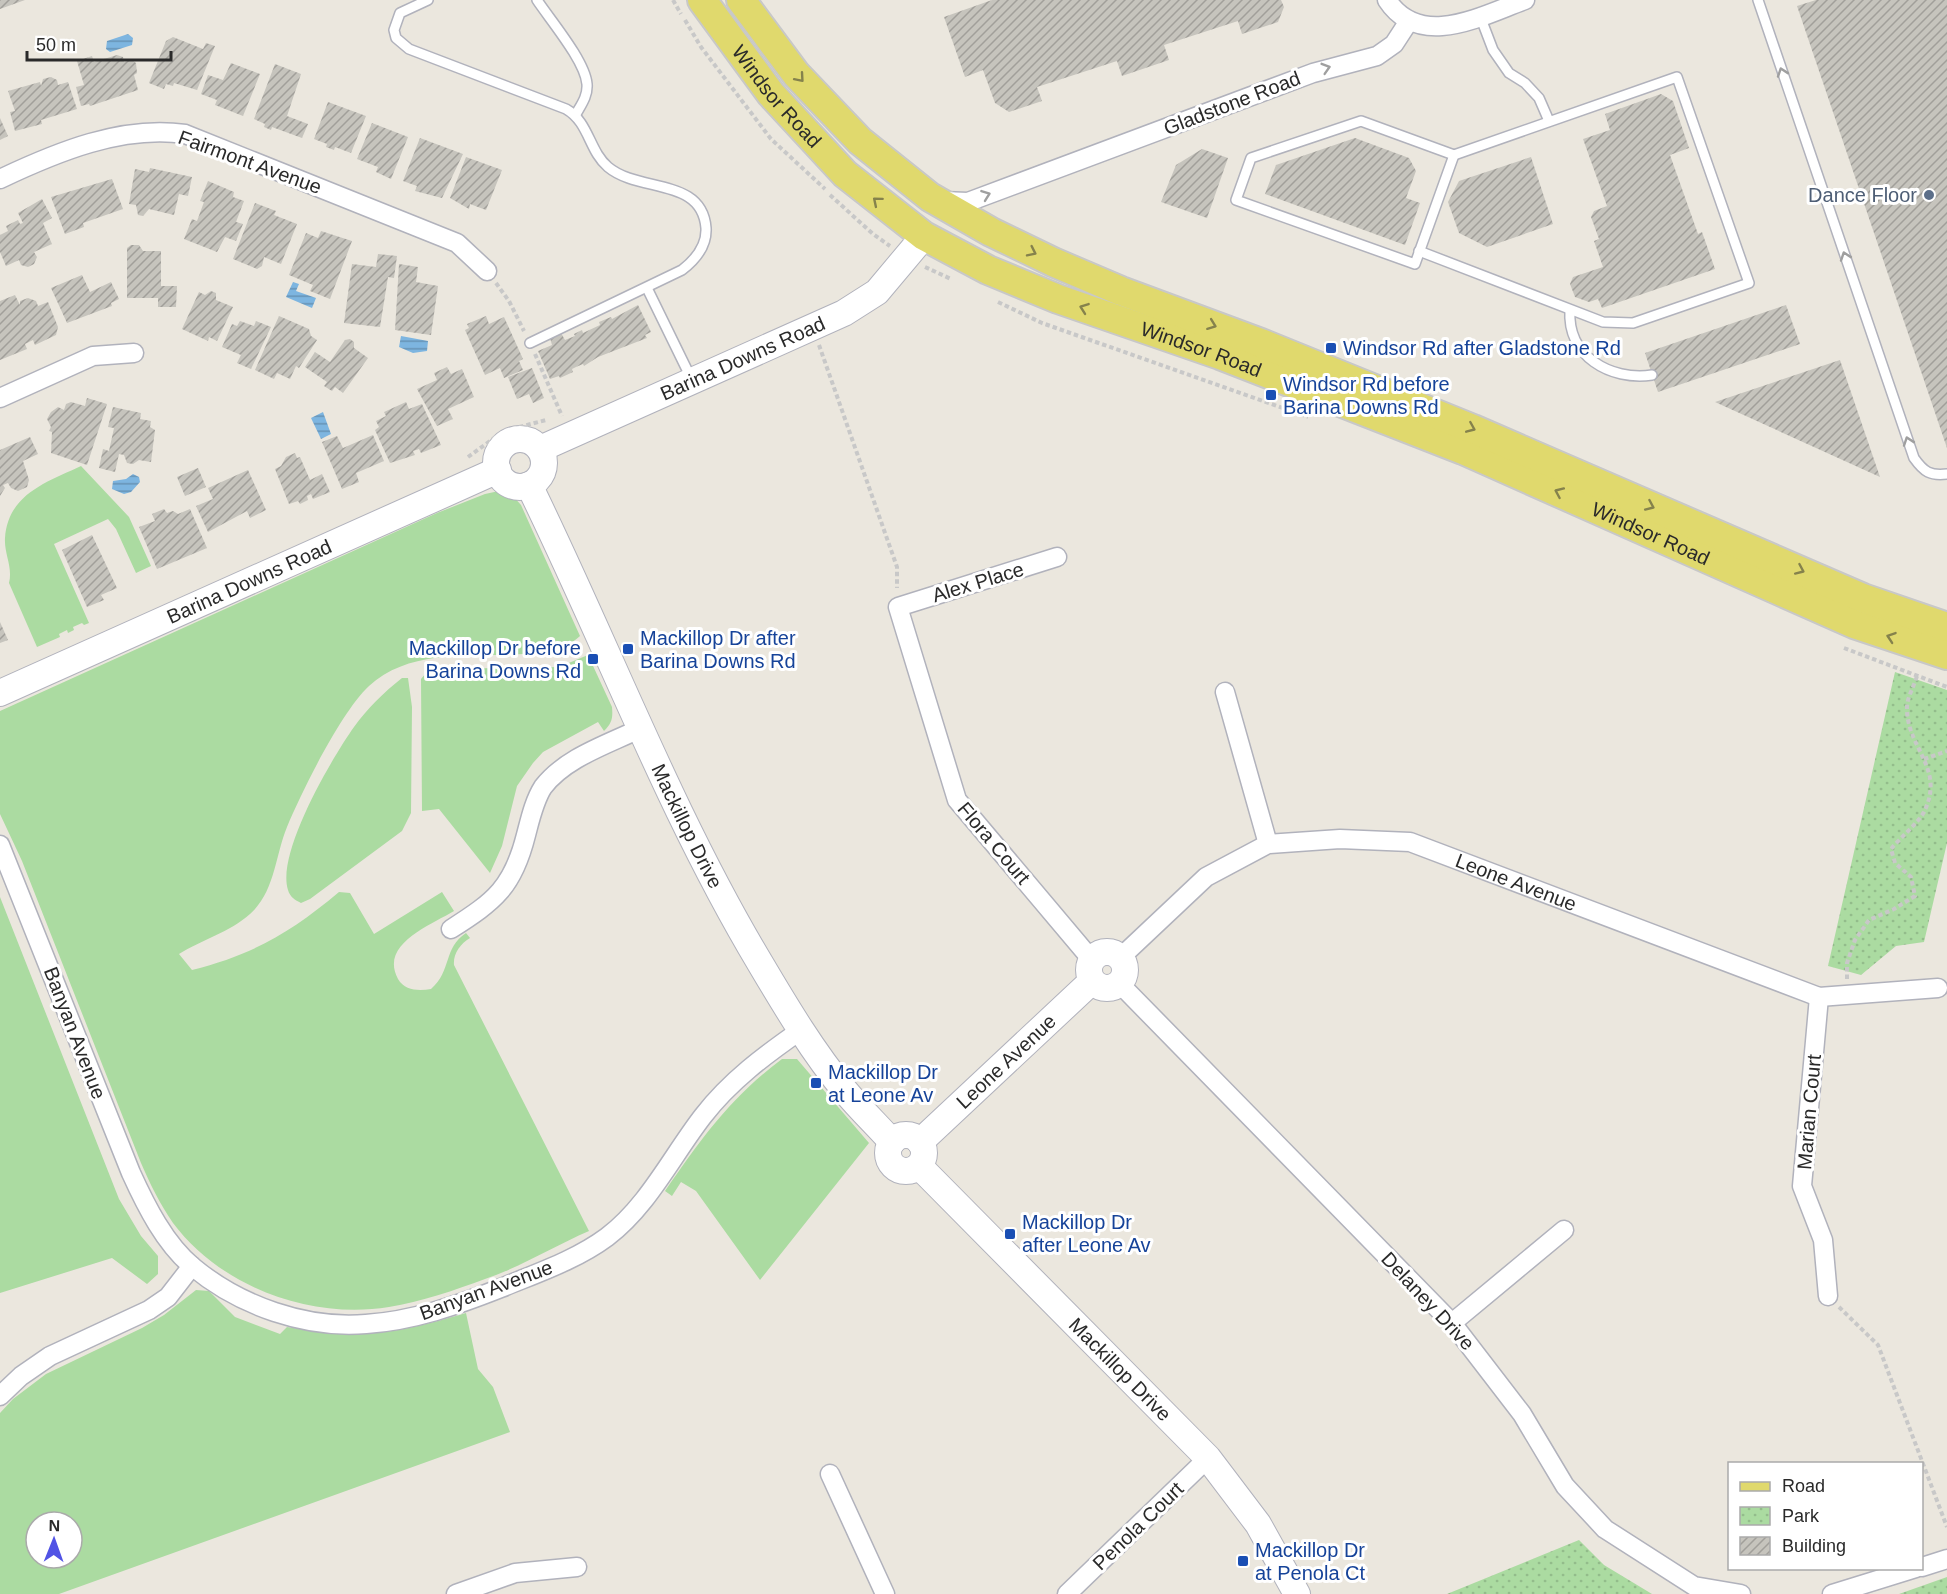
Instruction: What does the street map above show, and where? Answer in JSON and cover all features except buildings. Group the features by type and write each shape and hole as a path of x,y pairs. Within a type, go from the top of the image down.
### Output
{"main road":[{"name":"Windsor Road","path":"702,0 765,86 845,174 924,236 988,270 1048,295 1220,355 1463,450 1854,624 1947,655"},
{"name":"Windsor Road","path":"741,0 796,74 860,141 930,197 991,232 1053,262 1473,429 1863,598 1947,627"},
{"path":"860,141 922,217 924,236"},
{"name":"Barina Downs Road","path":"540,450 844,313 877,291 924,236"},
{"path":"524,440 540,450 543,457 543,471 535,482 529,485 512,484 505,481 498,470 497,457 510,442 524,440"},
{"name":"Barina Downs Road","path":"0,693 498,470"},
{"name":"Mackillop Drive","path":"529,485 568,564 672,797 729,911 801,1029 846,1092 892,1142 907,1135 920,1154 1208,1458 1258,1524 1297,1594"},
{"path":"1092,970 1100,952 1110,951 1119,971"},
{"name":"Leone Avenue","path":"920,1154 1092,970"}],"street":[{"path":"1387,0 1396,13 1409,21 1440,28 1525,0"},
{"name":"Gladstone Road","path":"930,197 954,203 968,202 1313,72 1377,56 1394,44 1409,21"},
{"name":"Fairmont Avenue","path":"0,179 64,153 116,136 162,131 185,134 457,243 487,271"},
{"path":"0,398 93,356 134,353"},
{"name":"Alex Place","path":"898,607 1057,557"},
{"name":"Flora Court","path":"898,607 957,800 1092,970"},
{"path":"1225,692 1268,844"},
{"path":"451,929 488,906 513,875 521,856 533,810 542,790 551,778 566,765 641,728"},
{"name":"Leone Avenue","path":"1119,971 1206,877 1268,844 1340,839 1410,842 1819,997 1938,988"},
{"name":"Banyan Avenue","path":"0,845 131,1173 154,1219 192,1266 248,1302 284,1315 325,1323 365,1324 406,1318 480,1296 568,1260 608,1236 637,1209 705,1114 729,1085 801,1029"},
{"name":"Delaney Drive","path":"1119,971 1452,1323 1522,1414 1565,1486 1605,1529 1694,1586 1742,1594"},
{"name":"Marian Court","path":"1819,997 1802,1186 1823,1240 1828,1296"},
{"path":"1452,1323 1564,1230"},
{"path":"0,1396 21,1376 50,1356 149,1310 168,1297 192,1266"},
{"name":"Penola Court","path":"1067,1594 1208,1458"},
{"path":"830,1474 885,1594"},
{"path":"1923,1567 1947,1559"},
{"path":"456,1594 515,1573 577,1566"},
{"path":"1832,1594 1913,1570"}],"lane":[{"path":"428,0 408,7 400,13 394,30 402,44 409,49 576,114 593,149 609,168 634,182 688,195 699,205 705,218 706,232 702,248 693,262 647,288 530,343"},
{"path":"537,0 578,62 587,82 583,103 576,114"},
{"path":"1758,0 1914,458 1923,471 1935,475 1947,474"},
{"path":"1480,16 1493,50 1509,73 1525,83 1539,98 1549,122"},
{"path":"1419,251 1603,322 1633,323 1749,283 1677,77 1454,155 1361,121 1251,158 1236,200 1415,264 1419,251 1454,155"},
{"path":"647,288 692,380"},
{"path":"1570,310 1571,332 1577,345 1601,368 1619,375 1652,375"}],"path":[{"path":"937,272 958,282"},
{"path":"989,298 1042,323 1313,419"},
{"path":"813,327 897,567 898,607"},
{"path":"1838,645 1947,687"},
{"path":"1847,995 1847,963 1859,933 1869,920 1894,909 1915,896 1911,877 1895,863 1891,849 1923,814 1933,786 1911,731 1907,706 1917,676"},
{"path":"1924,759 1947,751"},
{"path":"1828,1296 1878,1345 1922,1462"},
{"path":"1923,1464 1947,1527"}],"green space":[{"path":"81,466 129,517 151,566 136,573 116,529 108,519 54,544 89,623 73,627 74,630 68,633 67,630 59,634 60,637 37,647 9,583 10,571 5,544 8,523 13,510 31,492"},
{"path":"499,491 512,495 521,505 580,636 561,647 537,653 451,656 421,660 394,669 369,686 346,714 312,773 287,827 270,884 258,905 234,926 179,954 192,970 234,957 287,930 339,892 350,893 374,934 442,892 454,911 421,929 401,946 395,956 394,967 398,979 408,988 431,989 442,975 450,953 459,939 466,933 470,938 458,950 454,965 589,1231 498,1274 413,1302 359,1310 299,1303 270,1294 216,1265 193,1246 173,1223 152,1186 22,861 0,814 0,711 437,513 485,494"},
{"path":"588,655 612,707 610,723 604,731 598,722 543,752 533,763 517,786 502,846 490,873 439,809 422,811 421,679 426,673 438,669 559,667"},
{"path":"1895,672 1947,690 1947,843 1924,942 1896,946 1861,975 1828,966"},
{"path":"402,678 408,678 412,707 411,813 402,831 310,899 301,903 289,892 286,874 290,853 308,806 354,727 376,701"},
{"path":"0,897 119,1199 141,1236 158,1256 158,1274 147,1284 112,1258 0,1293"},
{"path":"782,1059 797,1059 869,1143 760,1280 696,1191 681,1182 672,1196 665,1191 704,1136 731,1104"},
{"path":"196,1290 209,1291 235,1317 280,1334 287,1327 336,1333 378,1333 418,1326 466,1313 478,1369 493,1387 510,1432 59,1594 0,1594 0,1413 13,1399 46,1374 164,1315"},
{"path":"1579,1540 1604,1565 1652,1594 1447,1594"},
{"path":"1947,1577 1947,1594 1899,1594"}],"water":[{"path":"128,34 133,38 132,45 110,52 106,49 107,41"},
{"path":"293,282 299,284 296,291 316,298 312,308 286,297"},
{"path":"401,336 428,341 427,351 413,353 399,347"},
{"path":"323,412 331,434 321,439 311,418"},
{"path":"133,474 139,477 140,482 131,492 124,494 112,489 113,481 126,479"}],"place":[{"name":"Dance Floor","path":"1929,195"},
{"name":"Windsor Rd after Gladstone Rd","path":"1331,348"},
{"name":"Windsor Rd before Barina Downs Rd","path":"1271,395"},
{"name":"Mackillop Dr after Barina Downs Rd","path":"628,649"},
{"name":"Mackillop Dr before Barina Downs Rd","path":"593,659"},
{"name":"Mackillop Dr at Leone Av","path":"816,1083"},
{"name":"Mackillop Dr after Leone Av","path":"1010,1234"},
{"name":"Mackillop Dr at Penola Ct","path":"1243,1561"}]}
